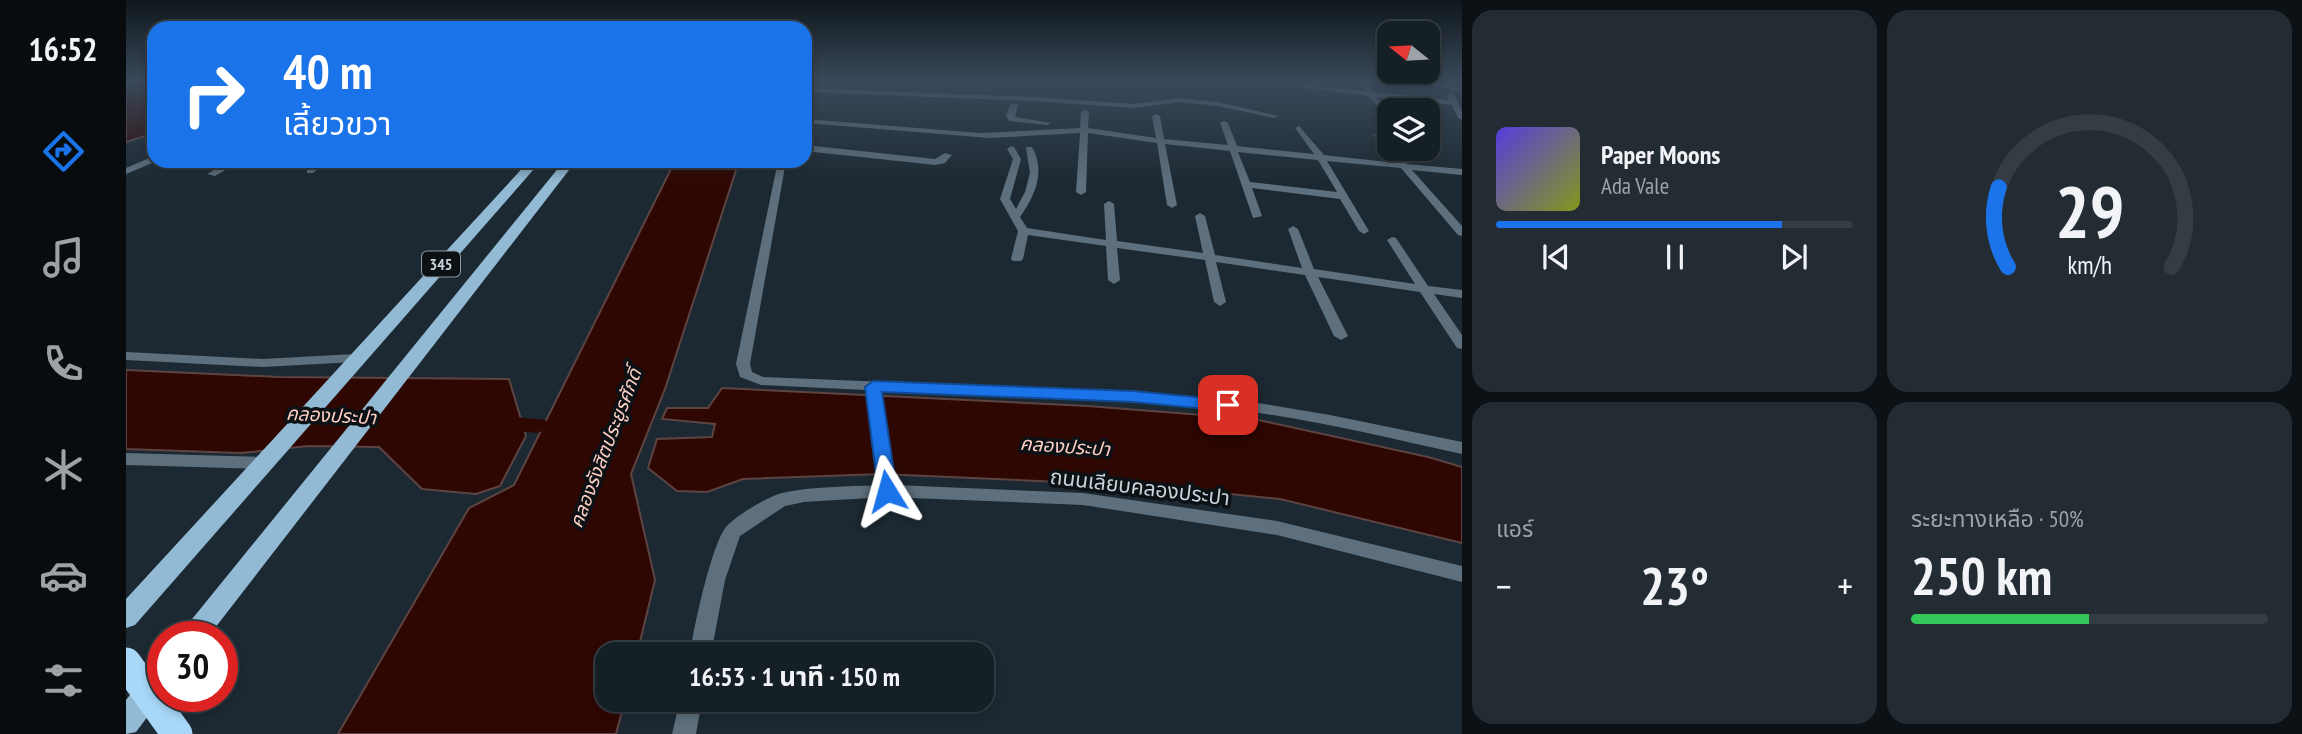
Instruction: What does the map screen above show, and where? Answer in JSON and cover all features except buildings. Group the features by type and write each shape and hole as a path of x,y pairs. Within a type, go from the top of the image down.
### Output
{"highway":[{"path":"126,663 177,734"}],"main road":[{"name":"345","path":"126,617 529,168"},
{"name":"345","path":"206,621 564,168"},
{"path":"126,722 147,695"}],"street":[{"path":"1010,115 1017,120 1118,137 1462,172"},
{"path":"1081,192 1084,115"},
{"path":"1267,115 1274,116"},
{"path":"1156,116 1172,205"},
{"path":"812,122 982,135 1004,141 1083,132"},
{"path":"1224,123 1257,216"},
{"path":"1299,128 1322,159 1364,231"},
{"path":"1004,141 1017,159 1004,199 1023,231 1017,259"},
{"path":"1016,216 1030,194 1035,161 1020,141"},
{"path":"812,149 935,162 942,161 948,155"},
{"path":"1401,161 1462,233"},
{"path":"126,172 147,162"},
{"path":"212,174 223,168"},
{"path":"310,172 315,168"},
{"path":"781,168 743,364 745,374 761,381 874,390 1133,397 1252,407 1330,420 1462,448"},
{"path":"1245,184 1343,196"},
{"path":"1109,204 1114,280"},
{"path":"1200,216 1220,302"},
{"path":"1293,229 1310,273 1341,336"},
{"path":"1023,231 1462,294"},
{"path":"1392,240 1462,345"},
{"path":"126,356 263,363 352,363"},
{"path":"874,390 887,485"},
{"path":"126,459 270,455"},
{"name":"ถนนเลียบคลองประปา","path":"702,642 715,580 732,532 781,500 887,485 1083,499 1277,528 1462,574"},
{"path":"684,734 689,712"}],"water":[{"path":"126,115 147,115 147,135 126,142"},
{"name":"คลองรังสิตประยูรศักดิ์","path":"672,168 737,168 665,389 631,474 655,580 640,642 595,642 595,712 622,712 616,734 338,734 469,508 514,485"},
{"path":"126,370 279,377 509,379 526,436 500,486 476,494 422,489 379,447 308,446 241,453 126,449"},
{"path":"722,388 1087,406 1254,419 1462,467 1462,543 1280,499 1151,486 881,474 743,479 707,492 677,491 648,468 657,439 712,437 715,424 662,419 667,408 708,408"}],"waterway":[{"name":"คลองประปา","path":"495,423 537,425"}],"route":[{"path":"887,491 873,387 1133,397 1228,405"}]}
